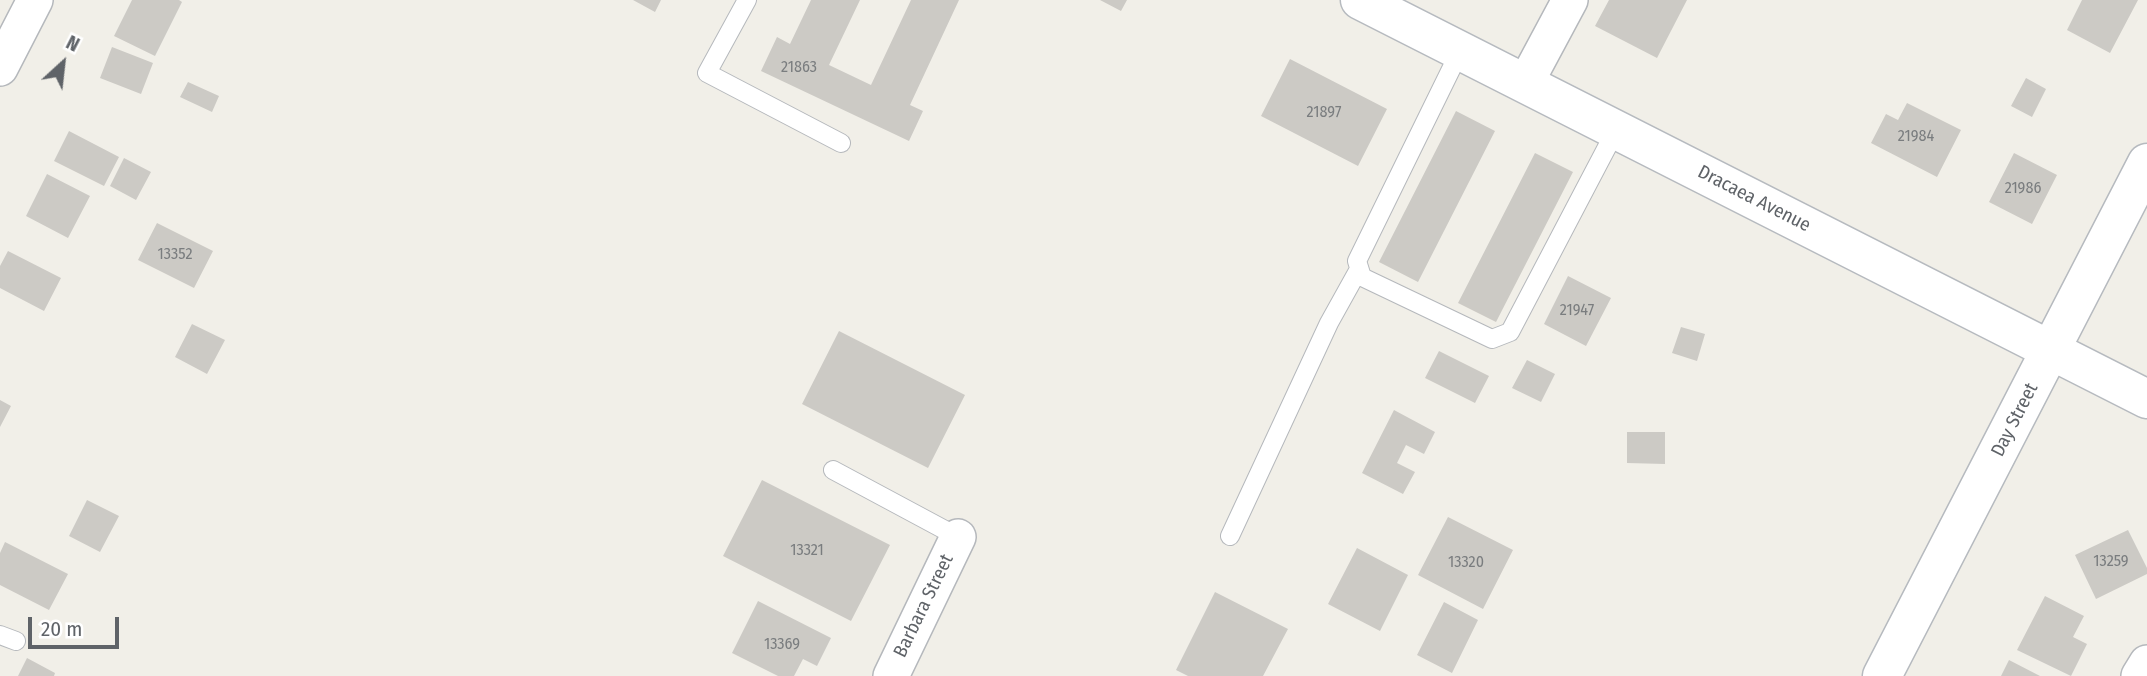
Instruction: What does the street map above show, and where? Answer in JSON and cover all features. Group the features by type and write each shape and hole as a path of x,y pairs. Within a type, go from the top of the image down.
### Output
{"street":[{"path":"0,68 35,0"},
{"name":"Dracaea Avenue","path":"1360,0 2147,399"},
{"path":"1525,84 1570,0"},
{"name":"Day Street","path":"1882,676 2147,163"},
{"name":"Barbara Street","path":"891,676 958,537"},
{"path":"2139,676 2147,663"}],"lane":[{"path":"747,0 707,73 841,143"},
{"path":"1460,51 1357,261 1362,277 1492,339 1510,332 1616,130"},
{"path":"1230,536 1324,334 1359,269"},
{"path":"833,470 958,537"}],"building":[{"path":"132,0 182,2 155,56 114,36"},
{"path":"633,0 661,0 655,12"},
{"path":"811,0 860,0 829,65 871,85 911,0 959,0 910,105 923,111 909,141 761,71 777,37 790,44"},
{"path":"1100,0 1127,0 1121,11"},
{"path":"1609,0 1687,0 1657,58 1595,26"},
{"path":"2082,0 2138,0 2110,53 2067,30"},
{"path":"112,47 153,63 141,94 100,78"},
{"path":"1290,59 1387,109 1358,166 1261,116"},
{"path":"2026,78 2046,89 2032,117 2011,106"},
{"path":"188,82 219,96 212,112 180,97"},
{"path":"1907,103 1961,130 1937,177 1871,143 1886,114 1898,120"},
{"path":"1456,111 1495,131 1418,282 1379,262"},
{"path":"69,131 119,157 104,186 54,161"},
{"path":"1535,153 1573,172 1496,322 1458,303"},
{"path":"2014,153 2057,175 2032,224 1989,202"},
{"path":"124,158 151,172 136,200 110,186"},
{"path":"47,174 90,196 68,238 26,216"},
{"path":"157,223 213,251 194,288 138,260"},
{"path":"8,251 61,278 44,311 0,288 0,266"},
{"path":"1568,276 1611,298 1586,346 1544,324"},
{"path":"192,324 225,340 207,374 175,357"},
{"path":"1681,327 1705,334 1697,361 1672,353"},
{"path":"839,331 965,395 928,468 802,404"},
{"path":"1439,351 1489,376 1475,403 1425,378"},
{"path":"1527,360 1555,374 1541,402 1512,388"},
{"path":"0,400 11,406 0,427"},
{"path":"1394,410 1435,432 1424,454 1406,445 1397,463 1415,472 1403,494 1362,473"},
{"path":"1627,432 1665,432 1665,464 1627,463"},
{"path":"762,480 890,545 851,621 723,556"},
{"path":"87,500 119,516 100,552 69,536"},
{"path":"1448,517 1513,550 1483,609 1418,575"},
{"path":"2128,530 2147,568 2147,574 2096,599 2075,555"},
{"path":"5,542 68,574 49,610 0,585 0,553"},
{"path":"1357,548 1408,575 1380,631 1328,604"},
{"path":"1215,592 1288,629 1263,676 1188,676 1176,670"},
{"path":"2045,596 2084,616 2073,637 2087,644 2071,676 2017,650"},
{"path":"758,601 831,638 817,666 803,659 794,676 778,676 732,653"},
{"path":"1444,602 1478,620 1452,673 1417,655"},
{"path":"27,658 55,673 54,676 18,676"},
{"path":"2009,660 2040,676 2001,676"}]}
